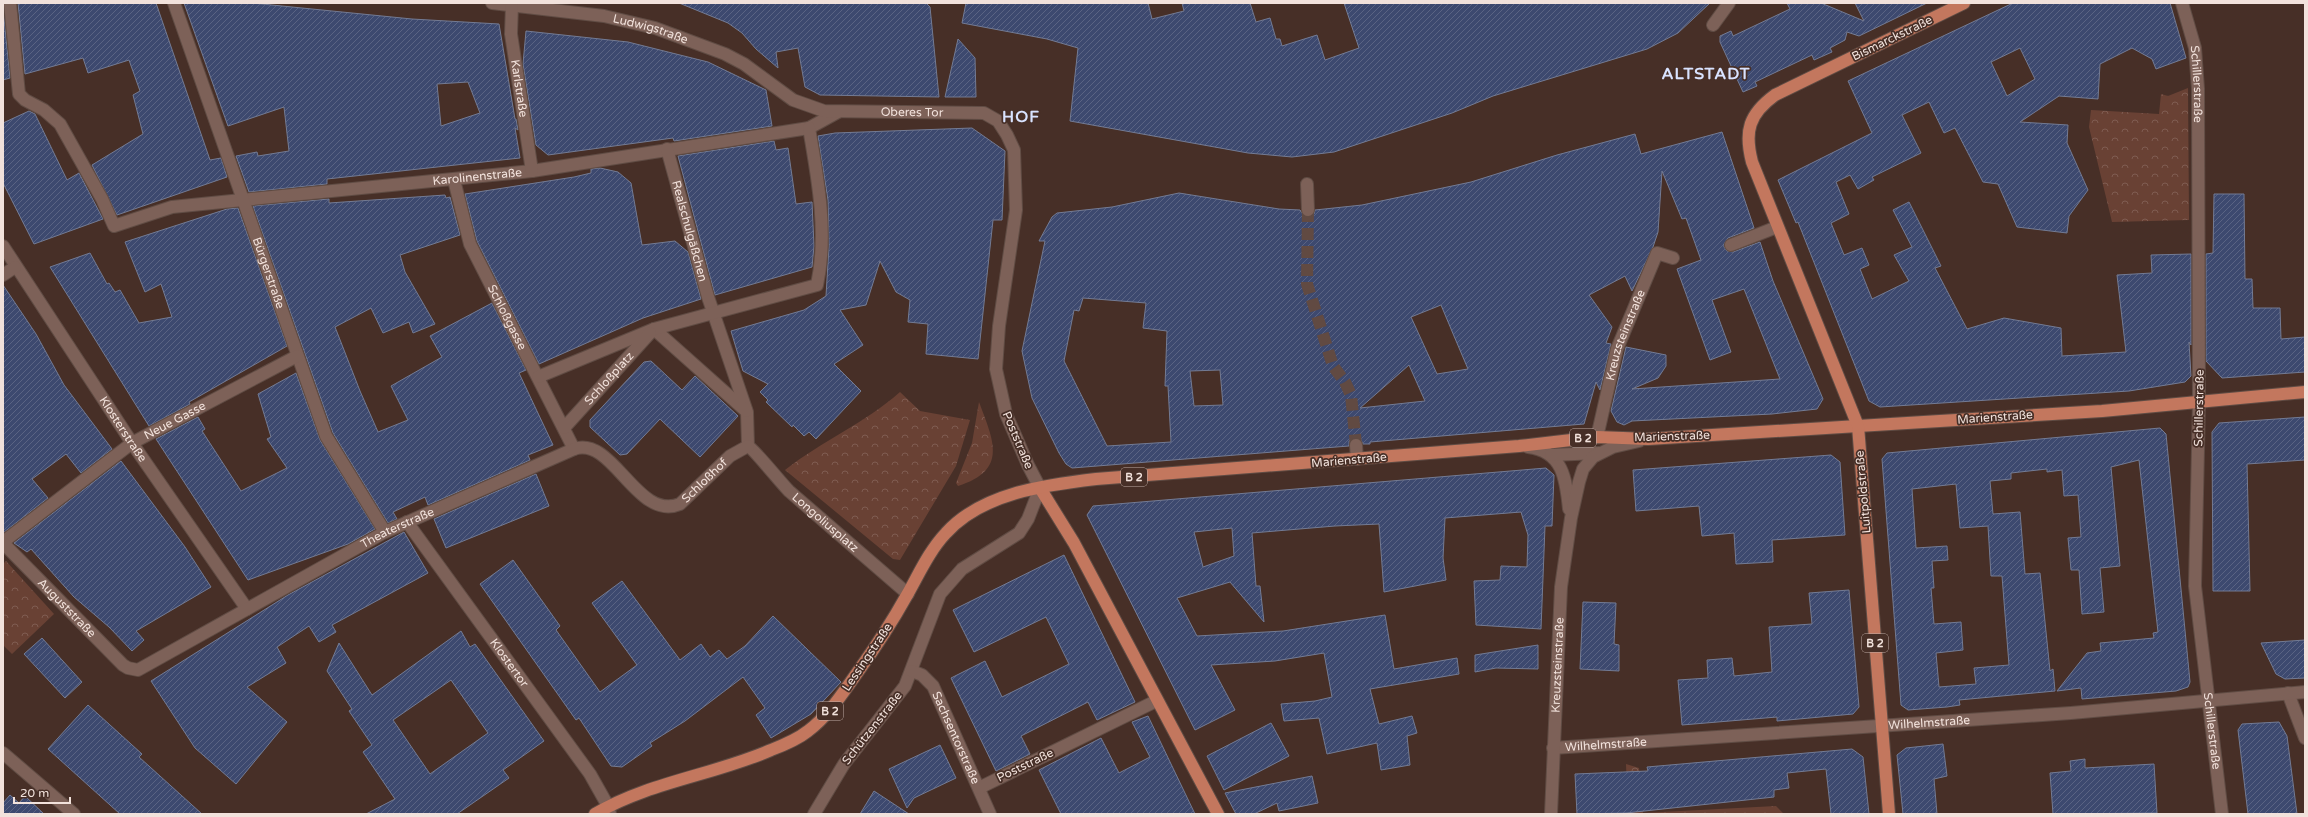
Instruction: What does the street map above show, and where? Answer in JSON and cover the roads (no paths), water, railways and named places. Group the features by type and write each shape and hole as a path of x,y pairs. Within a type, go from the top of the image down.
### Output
{"main road":[{"name":"Bismarckstraße","path":"1753,118 1760,107 1775,95 1964,3"},
{"name":"Luitpoldstraße","path":"1753,118 1748,132 1749,150 1777,227 1858,426 1889,814"},
{"name":"Marienstraße","path":"1040,488 1096,480 1519,446 1597,437 1648,439 2102,411 2305,392"},
{"name":"Lessingstraße","path":"595,814 609,810 676,781 752,758 808,731 833,707 870,656 908,594 933,549 946,532 984,506 1040,488"},
{"name":"Poststraße","path":"1040,488 1074,543 1156,701 1218,814"}],"street":[{"name":"Karolinenstraße","path":"10,3 20,94 25,100 44,110 60,124 102,200 114,226 172,207 532,172 667,149 809,128 838,112"},
{"name":"Bürgerstraße","path":"174,3 326,436 385,532"},
{"name":"Ludwigstraße","path":"492,3 610,18 654,28 701,44 744,64 792,100"},
{"path":"1713,25 1729,3"},
{"name":"Schillerstraße","path":"2182,3 2192,33 2198,74 2199,402 2195,586 2222,814"},
{"name":"Karlstraße","path":"512,5 511,34 532,172"},
{"name":"Oberes Tor","path":"792,100 812,108 838,112 984,113 993,117 1002,126 1014,150"},
{"name":"Schloßplatz","path":"538,377 654,329 817,285 821,265 820,198 809,128"},
{"name":"Realschulgäßchen","path":"667,149 714,313"},
{"name":"Poststraße","path":"1014,150 1016,210 999,326 996,369 1006,414 1028,465 1040,488"},
{"name":"Schloßgasse","path":"454,180 470,244 574,449"},
{"path":"1307,184 1308,210"},
{"path":"1731,245 1777,227"},
{"name":"Klosterstraße","path":"3,246 15,267 132,444 247,609"},
{"name":"Kreuzsteinstraße","path":"1597,437 1617,349 1657,253 1673,258"},
{"path":"3,275 15,267"},
{"path":"714,313 747,412 748,446"},
{"path":"654,329 747,412"},
{"name":"Schloßplatz","path":"564,428 654,329"},
{"name":"Neue Gasse","path":"3,543 132,444 297,356"},
{"name":"Kreuzsteinstraße","path":"1552,814 1553,748 1558,694 1561,587 1571,518 1583,469 1587,463 1599,453 1613,447 1648,439"},
{"path":"1356,445 1357,459"},
{"name":"Schloßhof","path":"659,506 670,507 680,504 730,456 748,446"},
{"name":"Longoliusplatz","path":"748,446 754,449 768,470 789,491 908,594"},
{"path":"1519,446 1541,448 1551,455 1599,453"},
{"name":"Theaterstraße","path":"133,670 138,670 385,532 574,449 584,447 598,453 646,498 659,506"},
{"name":"Kreuzsteinstraße","path":"1551,455 1564,476 1571,518"},
{"name":"Schützenstraße","path":"814,814 844,764 897,698 912,671 940,594 962,569 1019,533 1028,519 1040,488"},
{"name":"Klostertor","path":"407,522 590,774 609,810"},
{"name":"Auguststraße","path":"3,543 123,665 133,670"},
{"name":"Sachsentorstraße","path":"912,671 922,675 933,686 990,814"},
{"name":"Wilhelmstraße","path":"1553,748 1882,727 2305,692"},
{"path":"2288,693 2305,738"},
{"name":"Poststraße","path":"979,788 1156,701"},
{"path":"3,753 74,814"}],"tunnel":[{"path":"1308,210 1307,284 1333,366 1345,382 1351,395 1356,445"}],"district":[{"name":"ALTSTADT","path":"1706,74"},
{"name":"HOF","path":"1021,117"}]}
